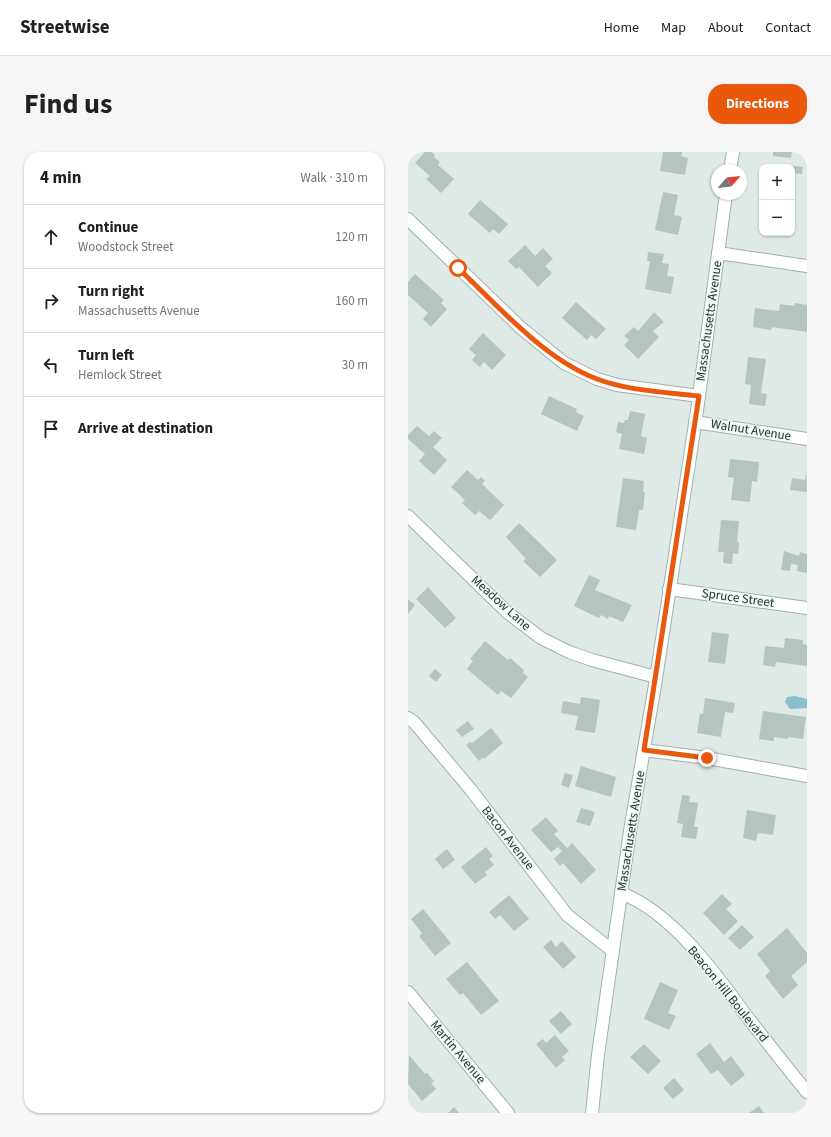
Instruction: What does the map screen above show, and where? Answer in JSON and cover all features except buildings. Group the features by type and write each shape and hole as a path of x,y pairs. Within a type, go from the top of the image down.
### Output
{"street":[{"path":"731,164 733,152"},
{"name":"Massachusetts Avenue","path":"592,1113 621,892 699,396 725,200"},
{"path":"408,219 521,328 564,363 597,379 617,385 699,396"},
{"path":"718,253 807,266"},
{"name":"Walnut Avenue","path":"695,422 807,439"},
{"name":"Meadow Lane","path":"408,516 508,613 541,638 592,660 656,677"},
{"name":"Spruce Street","path":"669,589 807,608"},
{"name":"Bacon Avenue","path":"408,718 414,722 449,763 567,915 613,951"},
{"path":"644,750 707,758 807,776"},
{"name":"Beacon Hill Boulevard","path":"621,892 634,898 667,922 712,969 807,1092"},
{"name":"Martin Avenue","path":"408,992 508,1113"}],"water":[{"path":"795,696 807,699 807,708 790,709 785,702 787,697"}],"route":[{"path":"458,268 546,350 580,372 617,385 641,390 699,396 644,750 707,758"}]}
